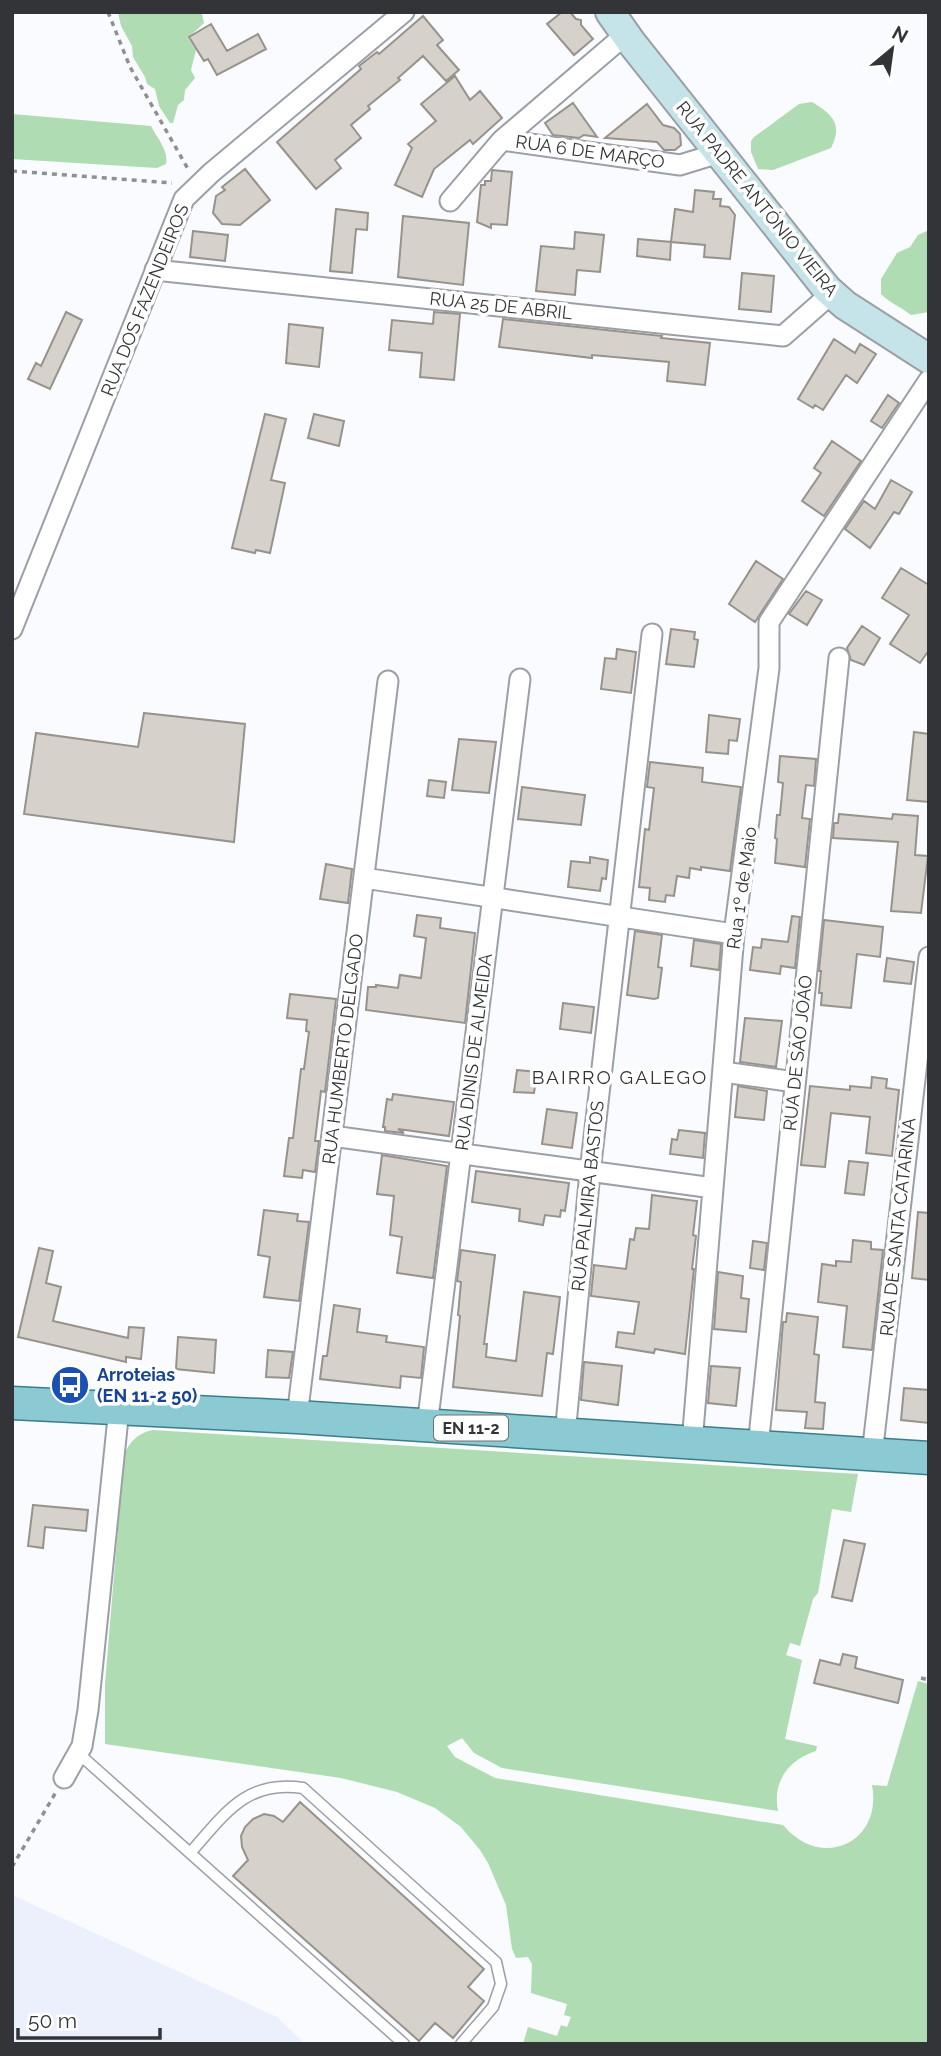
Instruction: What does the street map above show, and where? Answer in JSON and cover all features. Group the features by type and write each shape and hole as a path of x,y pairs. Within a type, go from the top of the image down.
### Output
{"main road":[{"name":"EN 11-2","path":"12,1403 298,1417 929,1458"}],"street":[{"name":"RUA DOS FAZENDEIROS","path":"12,629 184,199 404,12"},
{"name":"RUA 6 DE MARÇO","path":"450,201 502,139 618,23"},
{"name":"RUA PADRE ANTÓNIO VIEIRA","path":"618,23 832,293 845,305 929,359"},
{"name":"RUA 6 DE MARÇO","path":"502,139 680,165 719,153"},
{"name":"RUA 25 DE ABRIL","path":"155,270 783,336 832,293"},
{"name":"Rua 1º de Maio","path":"692,1443 734,934 769,668 769,622 929,380"},
{"name":"RUA PALMIRA BASTOS","path":"565,1435 590,1172 652,634"},
{"name":"RUA DE SÃO JOÃO","path":"758,1447 839,658"},
{"name":"RUA DINIS DE ALMEIDA","path":"427,1426 520,679"},
{"name":"RUA HUMBERTO DELGADO","path":"298,1417 388,681"},
{"path":"364,878 734,934"},
{"name":"RUA DE SANTA CATARINA","path":"872,1455 929,957"},
{"path":"723,1072 795,1082"},
{"path":"332,1136 713,1188"},
{"path":"64,1779 82,1746 88,1710 120,1408"}],"lane":[{"path":"78,1753 404,2044"},
{"path":"190,1853 229,1809 248,1794 288,1786 303,1788 496,1962 501,1984 494,2007 461,2044"}],"path":[{"path":"108,12 130,67 198,186"},
{"path":"12,171 198,186"},
{"path":"921,1678 929,1680"},
{"path":"12,1867 64,1779"}],"shaded area":[{"path":"12,1895 277,2017 305,2044 12,2044"}],"green space":[{"path":"118,12 202,14 204,23 188,38 196,50 191,70 195,78 185,90 184,100 178,105 173,123 170,123 159,106 155,89 147,84 133,57 132,46 121,26"},
{"path":"812,102 826,111 834,121 836,133 831,148 773,170 758,169 751,152 751,141 754,137 799,104"},
{"path":"12,114 151,126 164,149 166,164 157,168 12,159"},
{"path":"929,230 929,312 911,315 881,294 881,279 897,253 910,247 918,235"},
{"path":"153,1430 858,1474 851,1512 832,1509 818,1593 813,1599 800,1646 790,1643 786,1655 802,1660 785,1739 817,1746 816,1751 797,1760 784,1774 777,1791 778,1811 502,1768 474,1753 462,1738 447,1746 455,1757 495,1778 783,1825 798,1839 814,1846 831,1848 846,1844 859,1835 868,1822 873,1805 872,1785 887,1786 918,1681 929,1684 929,2044 523,2044 528,2027 557,2036 561,2025 567,2027 571,2017 564,2015 567,2004 531,1993 532,1964 528,1957 516,1958 512,1949 506,1905 488,1863 461,1827 435,1808 397,1792 341,1778 105,1744 105,1684 124,1455 135,1438"}],"building":[{"path":"562,12 570,12 576,19 581,20 581,25 593,39 574,55 547,24"},
{"path":"423,16 443,40 437,45 459,70 446,81 423,56 351,125 361,138 335,160 341,168 316,189 277,142 361,69 359,66 377,52 379,54"},
{"path":"211,24 227,51 258,34 266,49 217,75 208,59 204,61 189,37"},
{"path":"455,76 470,100 480,91 502,118 473,144 470,140 434,169 422,197 395,185 412,148 408,144 436,121 421,104"},
{"path":"573,103 597,137 553,135 545,123"},
{"path":"647,104 663,125 674,128 680,134 681,145 675,150 664,150 657,142 605,138"},
{"path":"245,169 270,200 240,225 222,224 213,213 216,196 225,190 222,187"},
{"path":"492,170 512,172 507,225 491,224 491,228 477,222 481,185 485,185 485,181 491,181"},
{"path":"695,190 714,192 713,199 721,199 720,206 729,207 735,215 730,259 704,257 705,245 671,242 675,209 693,212"},
{"path":"336,209 368,213 367,230 356,229 352,273 330,271"},
{"path":"403,216 469,223 463,285 398,277"},
{"path":"193,231 228,235 225,261 190,257"},
{"path":"575,232 604,235 600,272 577,270 575,295 536,291 541,246 574,249"},
{"path":"638,239 671,242 670,260 637,256"},
{"path":"742,273 774,276 771,312 739,309"},
{"path":"66,312 82,320 50,389 28,379 36,363 41,366"},
{"path":"434,312 460,314 454,380 420,377 422,353 389,350 392,320 433,324"},
{"path":"503,319 710,343 705,385 667,381 669,362 592,355 592,358 499,347"},
{"path":"289,324 323,328 319,367 286,363"},
{"path":"834,339 855,353 860,344 876,354 857,383 846,375 823,410 815,405 813,408 798,399"},
{"path":"888,395 899,403 882,428 871,421"},
{"path":"265,414 286,419 271,480 285,483 270,553 256,550 255,553 232,548"},
{"path":"314,414 344,421 339,446 308,438"},
{"path":"832,441 861,461 824,516 802,501 821,473 814,468"},
{"path":"891,480 912,492 899,514 894,512 870,548 845,529 864,501 875,509"},
{"path":"756,561 783,579 755,622 729,604"},
{"path":"901,568 929,585 929,650 920,663 890,644 909,615 882,598"},
{"path":"806,591 822,600 807,625 789,614"},
{"path":"862,626 880,638 864,665 851,660 847,648"},
{"path":"671,629 695,632 694,639 698,640 694,667 666,664"},
{"path":"617,649 636,652 631,693 601,689 605,658 616,659"},
{"path":"144,713 245,724 234,842 24,814 36,733 138,747"},
{"path":"709,715 740,719 737,741 729,740 728,754 706,752"},
{"path":"914,732 929,734 929,802 907,800"},
{"path":"459,739 496,742 489,793 452,790"},
{"path":"780,756 816,759 814,786 806,785 802,818 810,819 805,867 775,863 777,815 780,815 783,783 778,782"},
{"path":"650,762 703,768 702,782 741,787 730,871 690,868 689,878 677,876 674,896 666,895 665,902 649,900 650,888 639,887 645,829 649,830 654,788 647,787"},
{"path":"429,780 446,782 444,798 427,796"},
{"path":"522,787 585,795 581,825 518,819"},
{"path":"839,814 892,819 893,814 918,816 915,855 928,856 921,913 891,911 898,842 833,838 834,823 838,823"},
{"path":"590,857 608,860 606,879 602,878 600,891 568,887 571,861 590,863"},
{"path":"326,864 352,869 348,903 320,899"},
{"path":"417,915 441,918 440,928 475,933 465,1023 366,1010 368,987 376,985 398,988 400,975 421,978 426,938 414,936"},
{"path":"792,916 800,917 795,968 781,966 780,974 750,970 753,947 761,948 762,939 788,942"},
{"path":"824,920 883,927 880,957 857,954 851,1008 821,1005 819,971"},
{"path":"635,931 662,935 658,998 627,995"},
{"path":"694,940 721,944 719,970 691,966"},
{"path":"887,958 914,962 911,984 884,981"},
{"path":"290,994 336,999 325,1092 321,1091 315,1141 319,1141 315,1172 303,1170 302,1178 284,1176 289,1138 293,1138 301,1069 304,1069 309,1032 306,1031 307,1020 287,1018"},
{"path":"563,1003 594,1007 591,1033 560,1029"},
{"path":"745,1018 782,1021 776,1067 740,1062"},
{"path":"517,1070 537,1072 534,1093 514,1092"},
{"path":"872,1077 887,1079 886,1088 899,1090 892,1156 866,1153 870,1117 831,1113 825,1167 801,1165 810,1086 850,1090 850,1086 871,1088"},
{"path":"738,1086 767,1091 764,1120 735,1117"},
{"path":"393,1094 454,1102 449,1136 398,1129 404,1133 385,1131 383,1127 387,1099 392,1100"},
{"path":"547,1109 577,1113 572,1148 542,1144"},
{"path":"679,1130 705,1133 703,1158 670,1154 672,1139 677,1140"},
{"path":"382,1155 447,1166 433,1278 397,1273 402,1237 390,1235 394,1196 377,1194"},
{"path":"849,1161 868,1163 864,1195 845,1193"},
{"path":"476,1171 569,1183 565,1211 561,1210 560,1217 545,1215 543,1225 519,1221 520,1209 472,1202"},
{"path":"652,1195 697,1201 693,1235 696,1236 694,1269 685,1354 655,1349 654,1353 616,1347 618,1332 634,1334 639,1302 591,1296 594,1265 626,1269 630,1239 634,1240 636,1228 649,1229"},
{"path":"264,1210 298,1214 297,1221 309,1222 299,1301 264,1297 270,1257 258,1255"},
{"path":"918,1212 929,1213 929,1280 912,1278"},
{"path":"853,1240 871,1242 871,1249 883,1250 872,1350 843,1347 847,1306 818,1302 822,1264 836,1266 836,1261 851,1262"},
{"path":"753,1241 767,1243 764,1270 750,1268"},
{"path":"39,1248 53,1251 46,1283 61,1287 53,1321 128,1338 129,1327 144,1328 141,1359 126,1357 126,1362 18,1337"},
{"path":"461,1250 495,1255 484,1344 487,1344 486,1357 516,1361 524,1292 560,1297 553,1354 547,1353 542,1396 453,1387 460,1316 461,1282 457,1281"},
{"path":"718,1272 743,1276 741,1298 749,1299 746,1332 714,1329"},
{"path":"334,1305 360,1309 357,1332 387,1336 386,1342 424,1347 421,1378 401,1376 400,1388 320,1379 323,1356 327,1356"},
{"path":"787,1313 818,1317 814,1354 819,1355 815,1402 825,1403 823,1429 805,1428 807,1412 776,1410 783,1322 786,1322"},
{"path":"178,1337 216,1340 214,1373 176,1369"},
{"path":"268,1350 293,1352 289,1378 266,1377"},
{"path":"584,1362 622,1366 618,1405 581,1400"},
{"path":"711,1366 740,1368 736,1406 708,1403"},
{"path":"904,1388 929,1390 929,1423 901,1420"},
{"path":"33,1505 88,1510 86,1531 45,1527 43,1548 28,1546"},
{"path":"844,1540 865,1544 852,1601 832,1597"},
{"path":"843,1654 857,1657 855,1668 903,1680 898,1703 814,1683 820,1660 840,1665"},
{"path":"300,1802 484,1969 468,1987 484,2001 453,2038 435,2023 419,2041 233,1876 248,1860 242,1847 241,1836 245,1827 264,1814 283,1822"}],"place":[{"name":"Arroteias (EN 11-2 50)","path":"70,1385"}],"district":[{"name":"BAIRRO GALEGO","path":"620,1077"}]}
